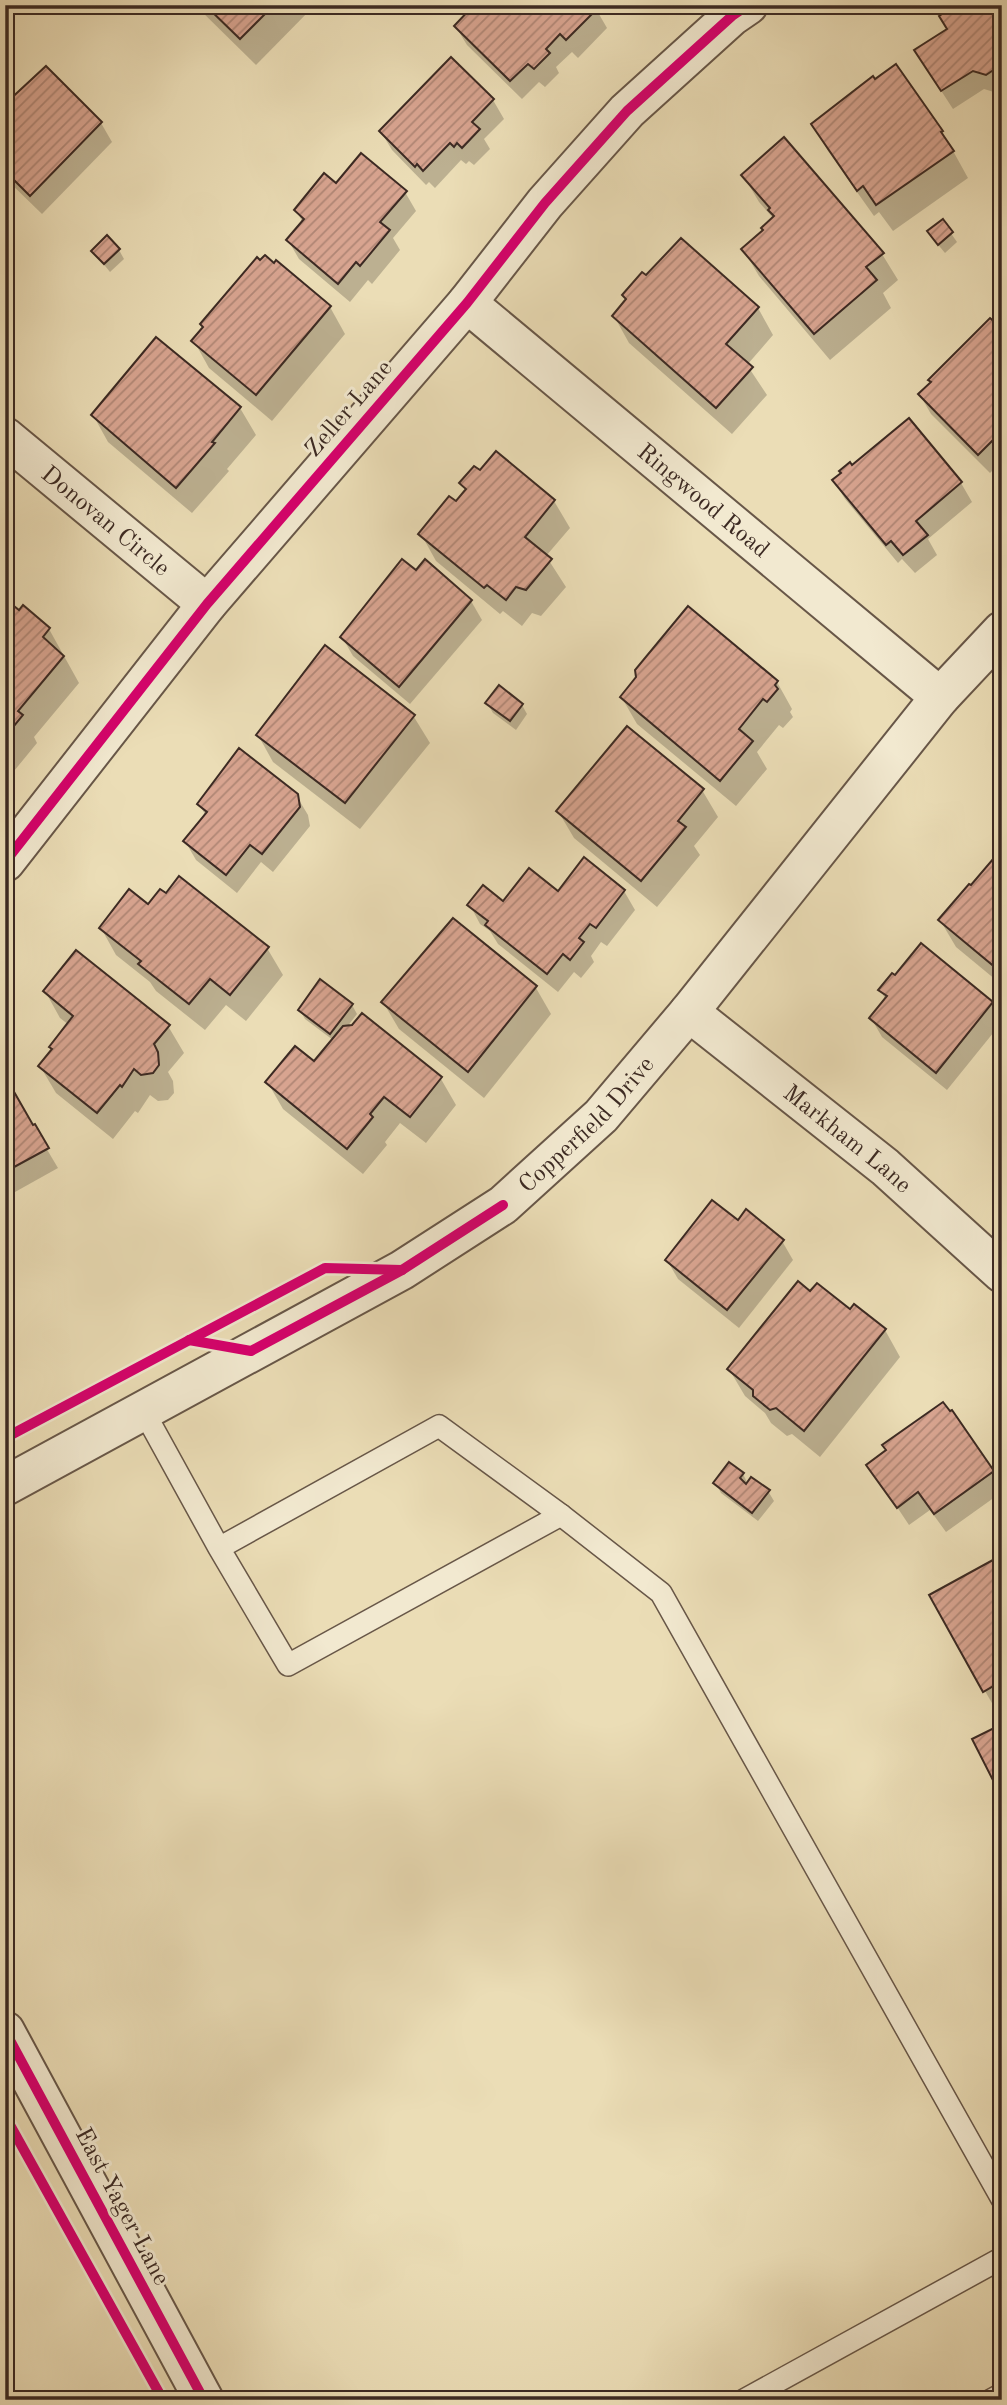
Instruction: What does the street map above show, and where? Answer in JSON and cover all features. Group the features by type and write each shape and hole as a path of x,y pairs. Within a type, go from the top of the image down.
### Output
{"street":[{"name":"Zeller Lane","path":"5,862 206,604 467,303 545,203 627,111 732,16 748,5"},
{"name":"Ringwood Road","path":"467,303 940,698"},
{"name":"Donovan Circle","path":"5,437 206,604"},
{"name":"Copperfield Drive","path":"5,1486 402,1270 503,1205 601,1116 689,1012 940,698 1002,631"},
{"name":"Markham Lane","path":"689,1012 885,1167 1002,1273"},
{"name":"East Yager Lane","path":"5,2031 204,2400"}],"lane":[{"path":"143,1410 219,1548 288,1665 561,1515"},
{"path":"219,1548 439,1426 561,1515 661,1593 1002,2199"},
{"path":"744,2400 1002,2258"},
{"path":"991,2400 1002,2394"}],"building":[{"path":"205,5 274,5 240,39"},
{"path":"474,5 595,5 598,8 566,40 560,34 546,49 550,53 534,69 528,64 510,81 454,26"},
{"path":"956,5 1002,5 1002,61 1001,65 986,75 973,71 941,91 914,50 947,29 939,16"},
{"path":"451,57 494,99 472,122 480,129 462,148 457,143 454,147 450,143 423,171 417,164 415,167 379,131"},
{"path":"896,64 954,151 876,205 863,186 857,191 811,124 873,76 875,79"},
{"path":"46,66 102,122 30,196 5,171 5,104"},
{"path":"784,137 884,253 866,267 877,280 814,334 741,249 763,230 761,228 774,216 741,175"},
{"path":"361,153 407,191 380,222 390,230 360,266 356,262 338,284 286,240 304,219 294,210 324,173 336,183"},
{"path":"943,219 953,232 938,245 927,231"},
{"path":"107,235 120,249 104,264 91,251"},
{"path":"681,238 759,307 726,344 753,367 716,408 612,316 626,299 622,295 642,272 646,275"},
{"path":"265,255 274,263 276,260 331,306 256,395 191,341 203,327 200,324 257,257 260,260"},
{"path":"990,318 997,324 1002,322 1002,431 978,455 918,394 931,382 928,380"},
{"path":"156,337 241,407 212,442 215,443 176,488 91,415"},
{"path":"909,418 962,482 916,521 928,535 903,555 891,541 886,545 832,480 850,462 852,465"},
{"path":"496,451 555,500 525,537 552,559 526,590 516,587 506,600 487,585 484,588 418,534 449,496 456,501 466,489 459,483 474,466 480,470"},
{"path":"402,559 416,570 425,559 472,600 399,687 340,637"},
{"path":"5,599 19,610 23,605 50,628 43,637 64,656 18,711 23,715 5,737"},
{"path":"688,606 778,681 775,685 778,689 767,702 763,699 739,729 753,741 720,781 620,697 636,677 635,670"},
{"path":"325,645 415,715 345,803 256,735"},
{"path":"499,685 523,704 510,721 485,703"},
{"path":"627,726 704,789 678,821 686,827 641,881 556,811"},
{"path":"239,748 298,794 300,807 262,854 250,845 226,875 183,841 207,812 197,804"},
{"path":"999,852 1002,854 1002,973 938,920"},
{"path":"584,857 625,890 596,928 590,924 579,938 584,942 570,960 563,954 547,974 485,925 488,921 467,905 483,885 503,901 529,868 558,891"},
{"path":"179,876 269,947 230,995 210,979 189,1004 138,964 141,961 99,928 129,889 148,904 160,889 166,893"},
{"path":"453,918 537,986 468,1072 381,1002"},
{"path":"921,943 993,1002 936,1073 869,1018 887,996 878,990 892,973 895,975"},
{"path":"76,950 170,1025 154,1044 159,1065 153,1073 141,1075 134,1069 122,1087 120,1085 97,1113 38,1066 73,1016 43,991"},
{"path":"320,979 353,1004 330,1034 298,1010"},
{"path":"362,1013 442,1077 410,1117 384,1097 370,1114 373,1117 347,1149 265,1082 295,1046 314,1061 343,1026 352,1025"},
{"path":"5,1076 49,1148 5,1172"},
{"path":"712,1200 738,1220 746,1209 784,1240 727,1310 665,1260"},
{"path":"798,1281 810,1291 817,1283 850,1309 854,1304 886,1329 804,1431 776,1408 770,1410 753,1396 753,1390 727,1369"},
{"path":"943,1402 952,1410 994,1471 934,1514 918,1492 897,1508 866,1465 886,1450 882,1445"},
{"path":"729,1462 744,1473 740,1478 746,1484 751,1477 770,1490 752,1513 713,1483"},
{"path":"1002,1555 1002,1681 983,1692 929,1595"},
{"path":"1002,1724 1002,1791 999,1792 972,1739"}],"cycle path":[{"path":"5,862 207,604 467,303 545,203 627,111 732,16 748,5"},
{"path":"189,1340 251,1351 402,1270 503,1205"},
{"path":"5,1438 325,1268 402,1270"},
{"path":"5,2031 204,2400"},
{"path":"5,2116 163,2400"}]}
